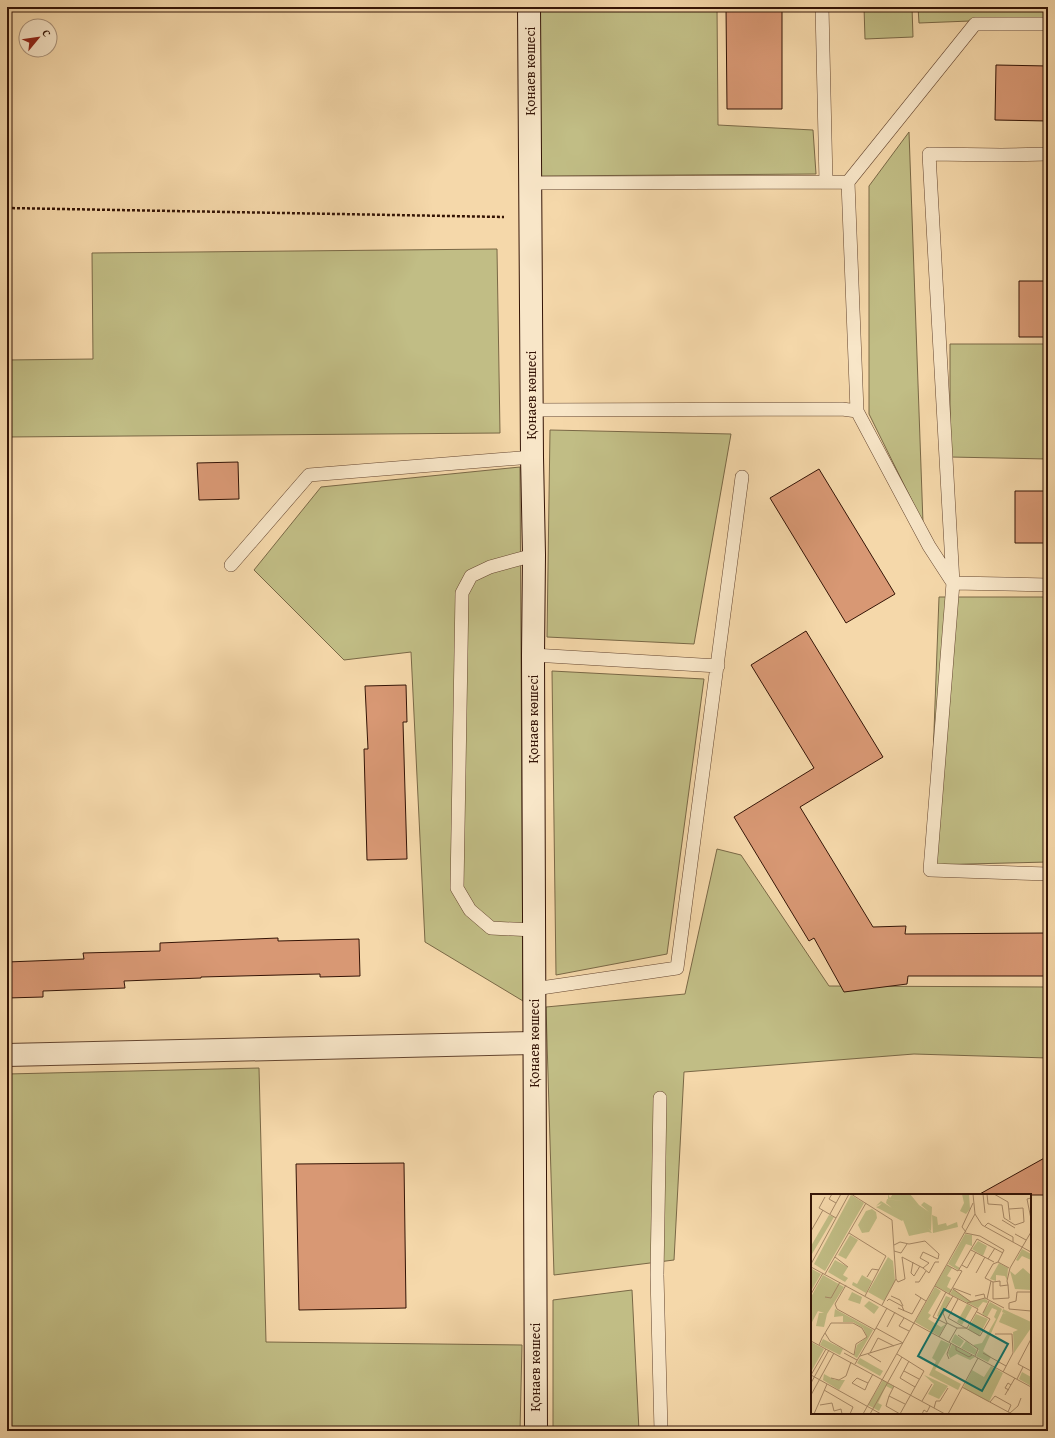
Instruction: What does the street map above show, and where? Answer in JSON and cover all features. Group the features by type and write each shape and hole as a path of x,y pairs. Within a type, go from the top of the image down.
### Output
{"street":[{"name":"Қонаев көшесі","path":"529,7 531,410 534,555 533,655 536,1431"},
{"path":"7,1055 534,1043"}],"lane":[{"path":"822,7 826,182"},
{"path":"953,583 929,546 857,411 848,182 975,24 1048,24"},
{"path":"1048,154 929,154 953,583 930,870 1048,874"},
{"path":"530,183 848,182"},
{"path":"531,410 842,408 857,411"},
{"path":"231,565 310,475 532,457"},
{"path":"534,989 677,968 742,477"},
{"path":"534,555 490,567 471,576 462,593 457,888 470,910 491,928 534,930"},
{"path":"953,583 1048,586"},
{"path":"533,655 718,666"},
{"path":"660,1098 657,1274 661,1431"}],"path":[{"path":"7,208 530,217"}],"shaded area":[{"path":"540,7 717,7 718,125 813,130 816,174 539,176"},
{"path":"864,7 912,7 913,37 865,39"},
{"path":"918,7 1048,7 1048,18 919,23"},
{"path":"909,132 923,523 869,414 869,186"},
{"path":"497,249 500,433 7,437 7,360 93,359 92,253"},
{"path":"950,344 1048,344 1048,459 950,457"},
{"path":"550,430 731,434 694,644 547,637"},
{"path":"520,467 523,1001 425,942 411,652 344,660 254,570 321,487"},
{"path":"939,597 1048,597 1048,862 929,865"},
{"path":"552,671 704,679 667,954 556,975"},
{"path":"717,849 741,855 829,986 1048,987 1048,1058 914,1054 684,1072 674,1260 554,1275 546,1007 685,994"},
{"path":"259,1068 266,1342 522,1345 520,1431 7,1431 7,1074"},
{"path":"632,1290 639,1431 553,1431 553,1300"}],"building":[{"path":"726,7 782,7 782,109 727,109"},
{"path":"996,65 1048,66 1048,121 995,120"},
{"path":"1019,281 1048,281 1048,337 1019,337"},
{"path":"238,462 239,499 199,500 197,463"},
{"path":"819,469 895,594 846,623 770,498"},
{"path":"1015,491 1048,491 1048,543 1015,543"},
{"path":"806,631 883,757 800,807 873,927 906,926 905,934 1048,933 1048,976 908,976 907,984 844,992 814,938 809,941 734,817 814,768 751,665"},
{"path":"406,685 407,722 403,722 407,859 367,860 364,749 368,749 365,686"},
{"path":"278,938 278,941 359,939 360,976 320,977 320,974 201,977 124,981 125,988 43,991 43,997 7,998 7,962 84,959 83,953 160,951 160,943"},
{"path":"1048,1156 1048,1195 980,1194"},
{"path":"404,1163 406,1308 299,1310 296,1164"}]}
